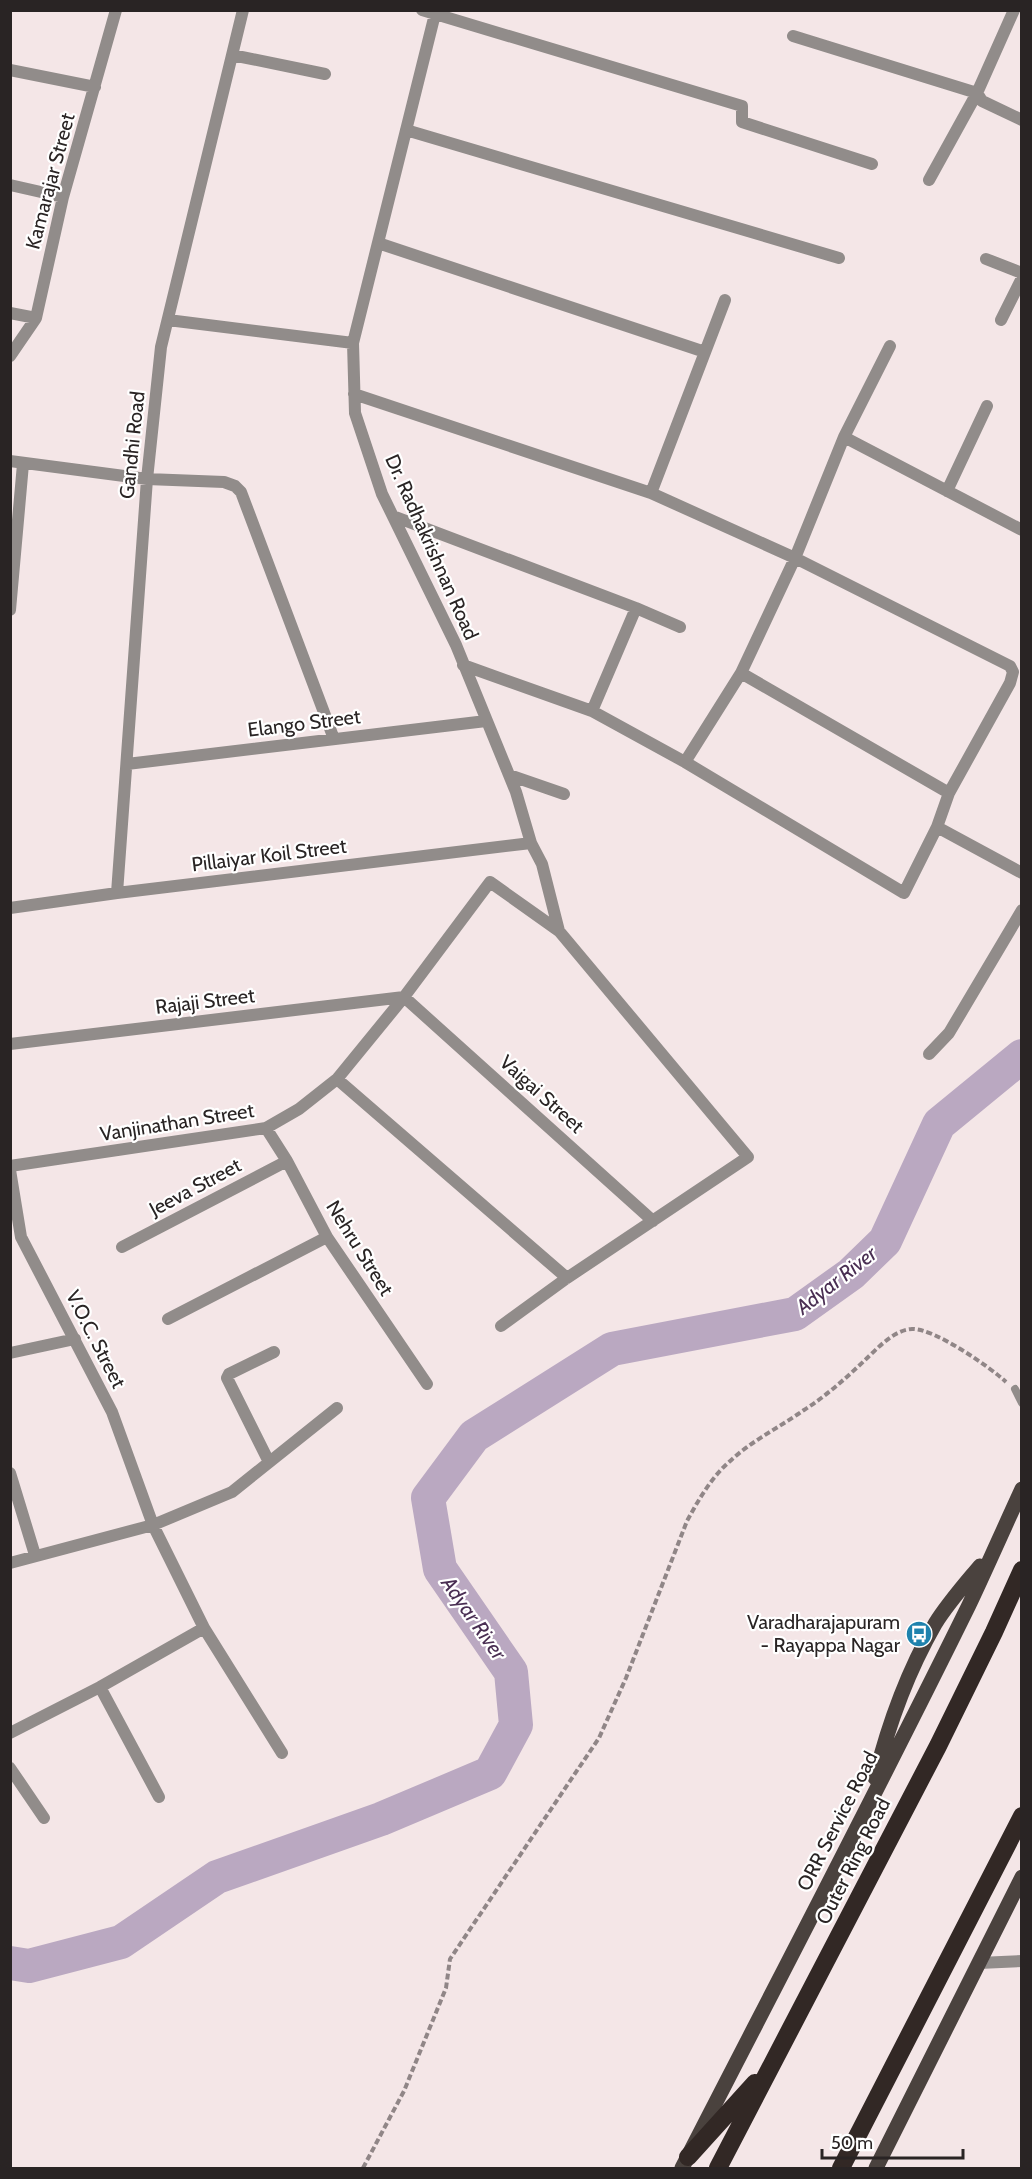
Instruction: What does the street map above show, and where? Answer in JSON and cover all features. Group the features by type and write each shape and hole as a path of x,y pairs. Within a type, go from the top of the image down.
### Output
{"highway":[{"name":"Outer Ring Road","path":"718,2169 943,1736 1022,1570"},
{"path":"841,2169 1022,1816"},
{"path":"685,2163 774,2062"}],"main road":[{"name":"ORR Service Road","path":"685,2163 781,1979 970,1603 1022,1489"},
{"path":"869,1804 891,1726 923,1648 936,1623 956,1594 993,1551"},
{"path":"882,2167 1022,1877"}],"street":[{"name":"Kamarajar Street","path":"10,356 36,318 63,197 117,10"},
{"name":"Gandhi Road","path":"117,893 147,479 161,347 243,10"},
{"path":"929,180 977,93 1014,10"},
{"path":"429,12 742,106 742,122 872,164"},
{"name":"Dr. Radhakrishnan Road","path":"429,12 406,130 353,343 355,413 382,494 456,645 516,792 531,843 542,864 559,931"},
{"path":"793,36 977,93 982,101 1022,120"},
{"path":"232,55 326,74"},
{"path":"10,70 95,87"},
{"path":"406,130 839,258"},
{"path":"10,186 63,197"},
{"path":"378,243 705,352"},
{"path":"986,259 1022,276 1001,320"},
{"path":"651,493 725,300"},
{"path":"10,313 36,318"},
{"path":"168,320 353,343"},
{"path":"685,762 741,673 795,558 844,437 890,346"},
{"path":"354,394 651,493 795,558 1010,666 1017,674 949,793 937,827 904,893 685,762 592,711 463,665"},
{"path":"947,491 987,406"},
{"path":"844,437 1022,530"},
{"path":"10,610 17,462 147,479 224,482 235,486 241,492 334,739"},
{"path":"393,516 636,608 680,627"},
{"path":"592,711 636,608"},
{"path":"741,673 949,793"},
{"name":"Elango Street","path":"127,764 486,721"},
{"path":"509,775 564,794"},
{"path":"937,827 1022,873"},
{"name":"Pillaiyar Koil Street","path":"10,908 531,843"},
{"name":"Vanjinathan Street","path":"10,1168 266,1128 299,1109 337,1079 404,997 490,882 559,931"},
{"path":"929,1054 949,1034 1022,910"},
{"path":"501,1326 567,1278 748,1157 559,931"},
{"name":"Rajaji Street","path":"10,1044 404,997"},
{"name":"Vaigai Street","path":"404,997 653,1221"},
{"path":"337,1079 567,1278"},
{"name":"Nehru Street","path":"266,1128 287,1161 327,1237 428,1384"},
{"name":"Jeeva Street","path":"122,1247 287,1161"},
{"name":"V.O.C. Street","path":"10,1168 16,1237 75,1339 112,1412 153,1525 204,1628 282,1752"},
{"path":"168,1319 327,1237"},
{"path":"10,1353 75,1339"},
{"path":"269,1462 227,1378 228,1374 274,1352"},
{"path":"10,1563 153,1525 232,1492 337,1408"},
{"path":"10,1473 35,1556"},
{"path":"10,1733 100,1687 204,1628"},
{"path":"100,1687 159,1797"},
{"path":"10,1768 44,1818"},
{"path":"979,1963 1022,1961"}],"lane":[{"path":"1018,1390 1022,1403"}],"path":[{"path":"363,2169 404,2091 447,1988 450,1959 599,1738 626,1678 687,1521 700,1497 730,1461 834,1388 874,1351 902,1331 925,1330 940,1337 1018,1390"}],"waterway":[{"name":"Adyar River","path":"10,1963 29,1966 121,1942 217,1877 381,1819 490,1773 516,1725 511,1672 440,1569 428,1498 474,1436 612,1349 795,1314 851,1274 885,1241 939,1124 1022,1056"}],"place":[{"name":"Varadharajapuram - Rayappa Nagar","path":"919,1634"}]}
